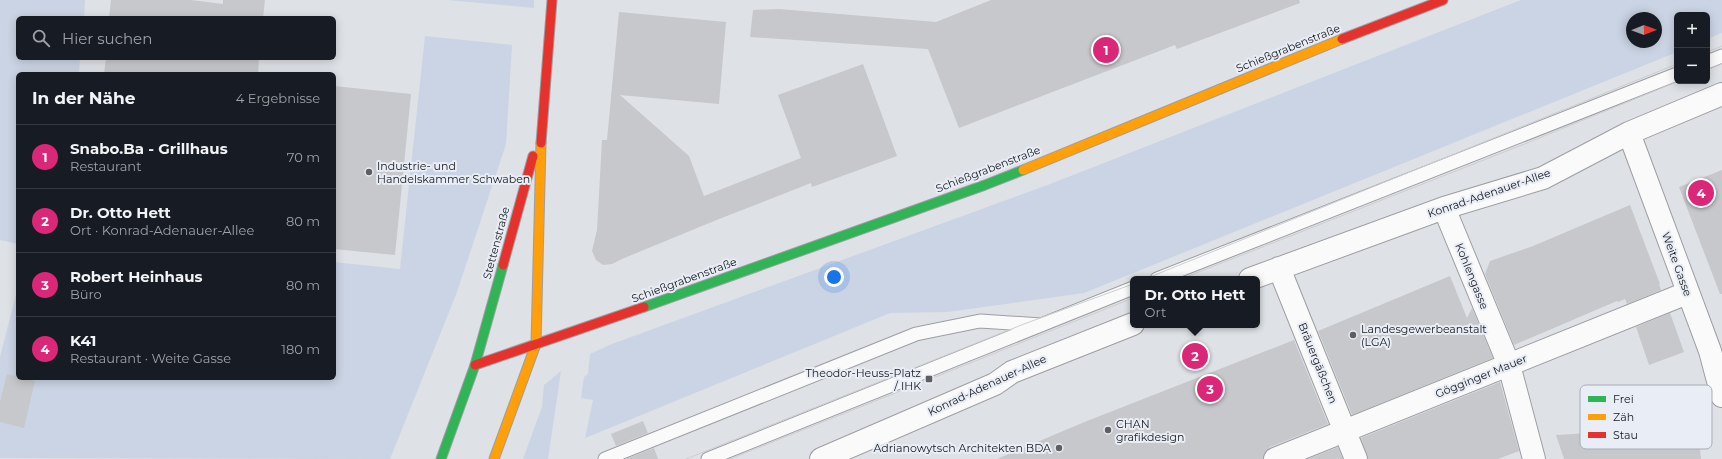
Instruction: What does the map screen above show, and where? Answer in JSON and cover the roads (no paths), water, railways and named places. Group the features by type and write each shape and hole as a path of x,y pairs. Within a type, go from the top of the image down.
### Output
{"main road":[{"name":"Stettenstraße","path":"494,459 536,344 541,127 552,0"},
{"name":"Schießgrabenstraße","path":"475,365 592,326 985,185 1417,4 1443,0"},
{"name":"Stettenstraße","path":"441,459 475,365 541,127"}],"street":[{"name":"Konrad-Adenauer-Allee","path":"1258,276 1444,208 1543,178 1629,133 1722,94"},
{"name":"Weite Gasse","path":"1629,133 1687,293 1710,351 1722,396"},
{"name":"Kohlengasse","path":"1444,208 1509,366 1534,459"},
{"name":"Bräuergäßchen","path":"1279,268 1356,459"},
{"name":"Gögginger Mauer","path":"1275,459 1346,432 1687,293"},
{"name":"Konrad-Adenauer-Allee","path":"821,459 996,384 1012,372 1130,325"}],"lane":[{"path":"1710,61 1722,56"},
{"path":"1165,276 1674,75"},
{"path":"708,459 1130,289"},
{"path":"605,459 916,334 980,320 1041,324"}],"tram line":[{"path":"1710,51 1722,46"},
{"path":"1710,69 1722,64"},
{"path":"1152,276 1674,65"},
{"path":"1189,276 1527,143 1674,83"},
{"path":"686,459 1024,324 1130,285"},
{"path":"730,459 1130,299"}],"place":[{"name":"Snabo.Ba - Grillhaus","path":"1106,50"},
{"name":"Industrie- und Handelskammer Schwaben","path":"369,172"},
{"name":"K41","path":"1701,193"},
{"name":"Landesgewerbeanstalt (LGA)","path":"1353,335"},
{"name":"Dr. Otto Hett","path":"1195,356"},
{"name":"Theodor-Heuss-Platz / IHK","path":"929,379"},
{"name":"Robert Heinhaus","path":"1210,389"},
{"name":"CHAN grafikdesign","path":"1108,430"},
{"name":"Adrianowytsch Architekten BDA","path":"1059,448"}]}
